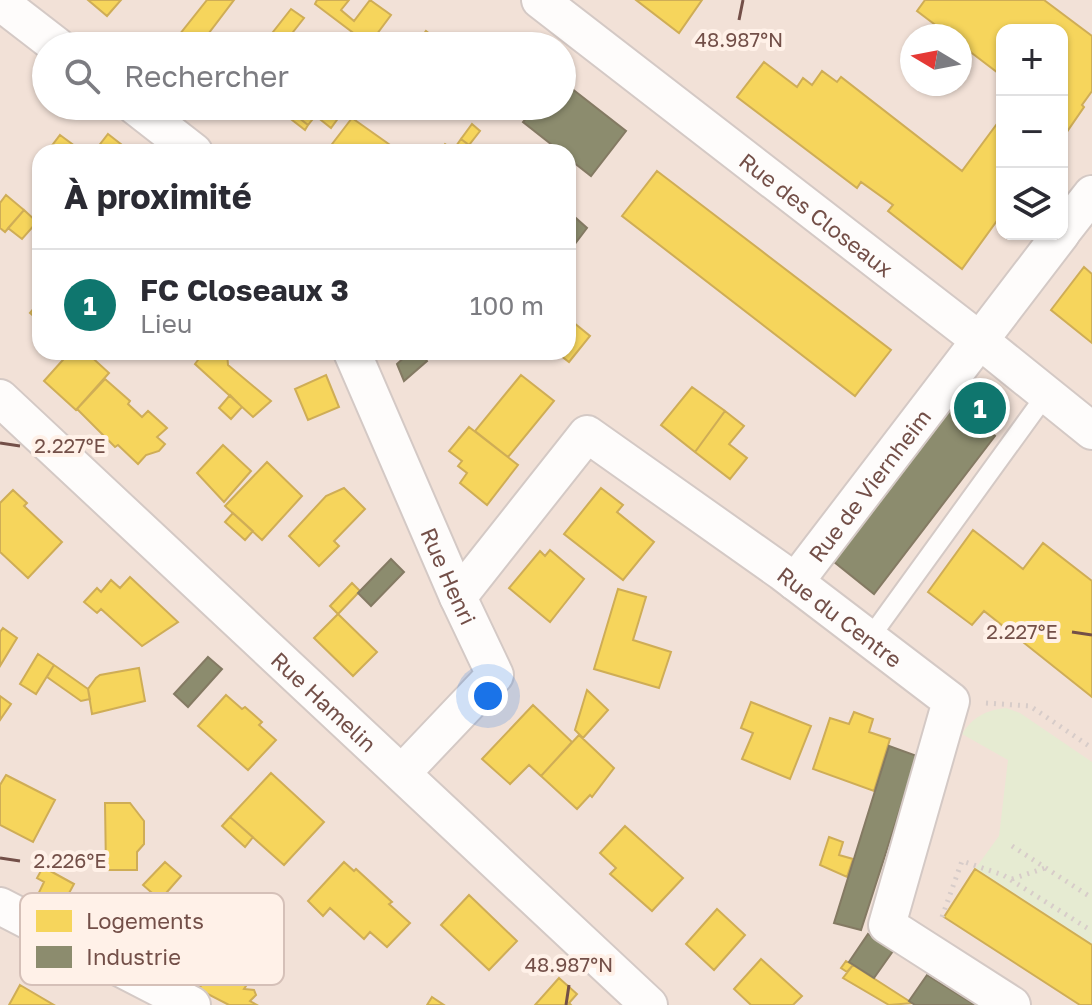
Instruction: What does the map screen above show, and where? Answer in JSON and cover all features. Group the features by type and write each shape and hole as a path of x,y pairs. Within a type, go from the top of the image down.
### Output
{"street":[{"name":"Rue des Closeaux","path":"540,0 1092,431"},
{"path":"0,2 39,32"},
{"path":"153,120 184,144"},
{"name":"Rue de Viernheim","path":"1068,224 1092,194"},
{"name":"Rue de Viernheim","path":"795,582 1056,240"},
{"name":"Rue Henri","path":"355,360 495,675 403,772"},
{"name":"Rue Hamelin","path":"0,398 649,1005"},
{"name":"Rue du Centre","path":"458,597 587,434 795,582 951,701"},
{"path":"951,701 887,925 1012,1005"},
{"path":"0,906 20,916"},
{"path":"153,985 192,1005"}],"lane":[{"path":"869,639 1045,396"}],"path":[{"path":"951,701 1030,706 1092,748"},
{"path":"1012,846 1092,898"},
{"path":"929,952 962,861 1011,880 1092,931"},
{"path":"1011,880 1045,868"}],"shaded area":[{"path":"0,0 1092,0 1092,1005 0,1005"}],"green space":[{"path":"1006,708 1020,713 1092,762 1092,945 975,869 999,836 1008,760 962,734 981,715"}],"building: Logements":[{"path":"88,0 121,0 107,16"},
{"path":"207,0 234,0 210,32 182,32"},
{"path":"317,0 349,0 341,10 354,21 370,0 391,15 378,32 352,32 315,4"},
{"path":"636,0 702,0 679,33"},
{"path":"925,0 1044,0 1092,36 1092,91 1082,105 1084,107 1068,130 1068,24 996,24 996,71 972,53 972,24 934,24 917,11"},
{"path":"291,9 304,18 293,32 273,32"},
{"path":"764,62 797,87 803,78 812,85 822,71 837,82 841,77 962,171 996,125 996,222 962,269 888,211 893,205 861,182 857,188 737,97"},
{"path":"292,120 302,120 308,125 305,130"},
{"path":"321,120 337,120 331,128"},
{"path":"350,120 355,120 389,144 332,144"},
{"path":"472,124 480,131 470,144 461,139"},
{"path":"108,134 121,144 100,144"},
{"path":"60,135 72,144 53,144"},
{"path":"657,171 891,350 855,396 622,216"},
{"path":"6,195 24,210 5,232 0,228 0,203"},
{"path":"24,210 32,217 32,228 22,239 8,228"},
{"path":"1084,267 1092,274 1092,343 1051,310"},
{"path":"576,325 590,336 576,353"},
{"path":"63,360 95,360 109,373 76,410 44,381"},
{"path":"198,360 228,360 228,365 271,401 253,417 195,364"},
{"path":"326,375 339,407 308,420 295,389"},
{"path":"521,375 554,401 508,457 475,431"},
{"path":"105,379 130,401 128,404 142,417 148,411 167,428 157,437 165,444 159,451 146,455 138,464 118,445 115,447 77,409"},
{"path":"692,387 725,411 695,452 661,425"},
{"path":"977,390 998,406 982,426 962,410"},
{"path":"230,395 242,407 231,419 219,408"},
{"path":"725,411 744,426 729,444 747,458 730,479 695,452"},
{"path":"469,427 518,465 487,505 460,483 467,473 458,466 462,461 449,451"},
{"path":"223,445 251,471 224,502 197,473"},
{"path":"267,462 302,496 262,540 225,506"},
{"path":"344,488 365,509 334,541 339,546 319,566 289,536 326,496"},
{"path":"601,488 623,505 617,512 654,542 623,580 564,534"},
{"path":"13,490 27,503 24,506 62,542 28,578 0,552 0,503"},
{"path":"233,513 253,531 245,540 225,522"},
{"path":"973,530 1023,569 1043,543 1092,581 1092,697 984,611 972,625 928,592"},
{"path":"550,550 584,579 550,622 509,588 540,551 545,556"},
{"path":"130,577 178,622 142,646 101,609 97,613 84,602 97,588 101,592 111,580 120,588"},
{"path":"352,583 360,591 338,614 330,606"},
{"path":"618,589 646,597 633,640 671,652 659,688 594,669"},
{"path":"338,614 377,652 353,676 314,638"},
{"path":"3,628 17,638 0,666 0,632"},
{"path":"38,654 54,665 36,694 20,684"},
{"path":"54,665 88,689 90,699 81,701 47,677"},
{"path":"139,668 145,701 92,714 88,689 96,678"},
{"path":"587,690 608,710 583,738 575,730"},
{"path":"226,695 262,722 259,725 276,740 248,770 198,726"},
{"path":"0,696 11,704 0,720"},
{"path":"751,702 811,726 790,779 742,759 753,733 741,728"},
{"path":"533,705 572,742 541,776 529,765 510,784 482,759"},
{"path":"854,712 873,719 869,732 890,739 874,791 813,769 830,718 849,724"},
{"path":"579,735 614,768 592,797 590,795 577,809 541,776"},
{"path":"271,773 324,822 284,865 230,817"},
{"path":"6,775 55,800 33,842 0,825 0,785"},
{"path":"105,803 130,803 144,821 144,844 137,852 137,870 106,870"},
{"path":"230,817 253,837 245,847 222,826"},
{"path":"625,826 683,878 652,911 610,874 616,868 600,853"},
{"path":"829,837 843,842 839,855 853,859 847,877 820,865"},
{"path":"165,862 181,876 166,893 152,893 143,885"},
{"path":"344,862 392,902 389,904 410,923 387,947 370,932 364,939 330,908 323,916 308,901"},
{"path":"43,867 74,884 69,893 39,893 44,882 37,878"},
{"path":"975,869 1092,945 1092,1005 1080,1005 944,917"},
{"path":"469,895 517,941 489,970 441,925"},
{"path":"717,909 745,935 714,970 686,944"},
{"path":"761,959 802,996 793,1005 751,1005 734,989"},
{"path":"846,961 853,965 847,972 841,968"},
{"path":"853,965 913,1003 889,1005 843,978"},
{"path":"559,978 577,994 569,1003 571,1005 535,1005"},
{"path":"20,985 54,1005 9,1005"},
{"path":"202,985 247,985 244,989 254,990 256,995 250,1001 257,1005 229,1005 198,989"},
{"path":"432,997 444,1005 427,1005"}],"building: Industrie":[{"path":"576,92 626,131 591,176 576,164 576,144 551,144 523,122 576,120"},
{"path":"576,218 587,228 576,242"},
{"path":"401,360 427,361 404,381 397,364"},
{"path":"951,401 995,436 874,594 828,557"},
{"path":"391,559 404,572 371,606 358,593"},
{"path":"208,657 222,669 188,707 174,694"},
{"path":"889,746 917,756 861,930 834,923"},
{"path":"868,934 893,951 874,978 849,962"},
{"path":"927,975 975,1005 915,1005 909,1001"}],"place":[{"name":"FC Closeaux 3","path":"980,408"}]}
